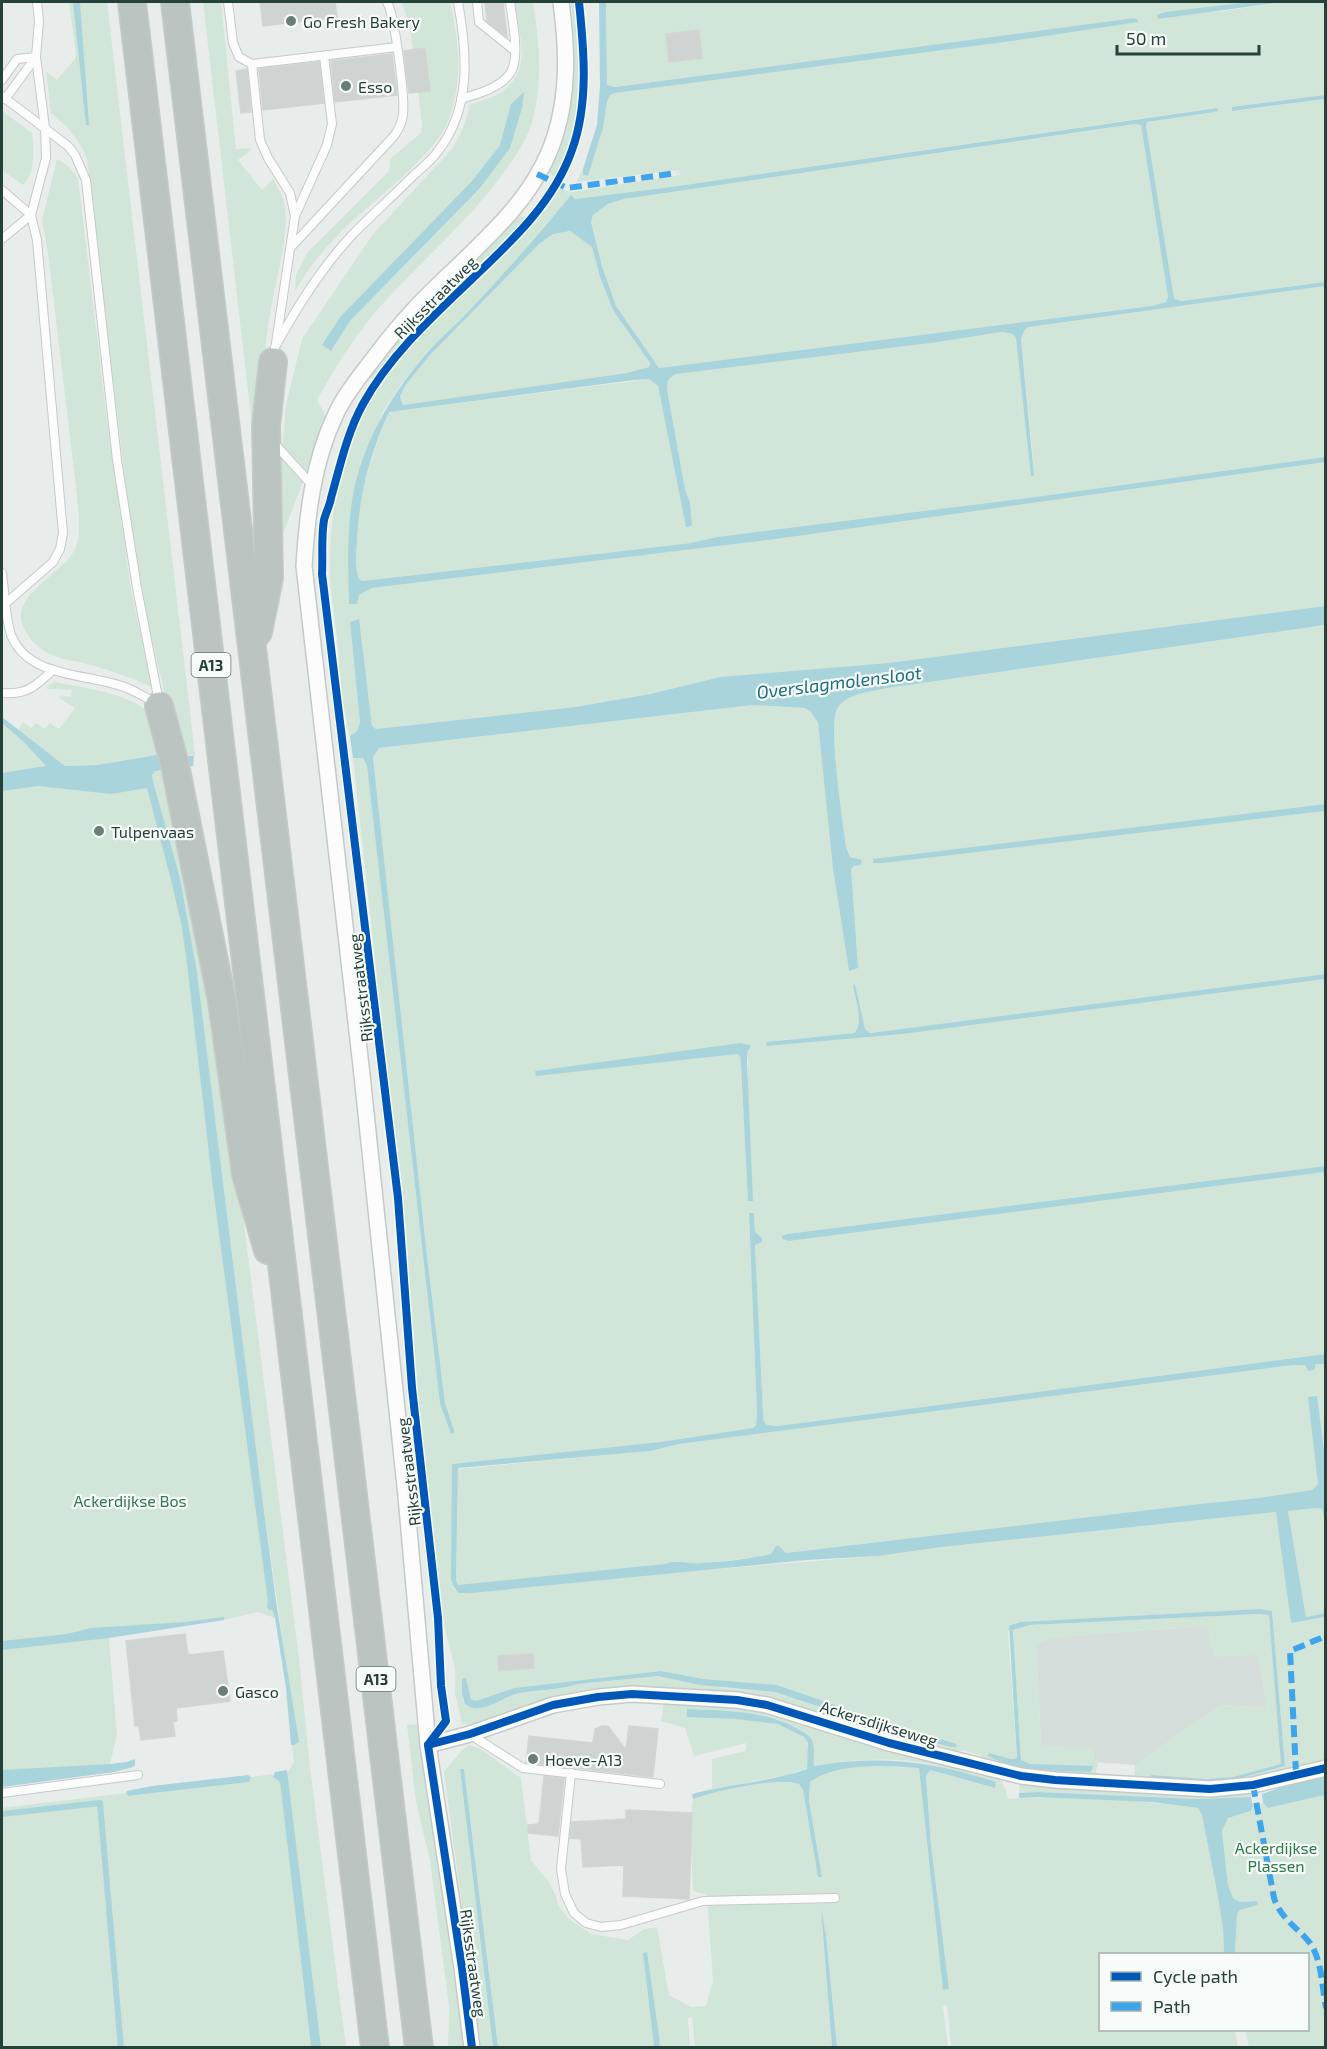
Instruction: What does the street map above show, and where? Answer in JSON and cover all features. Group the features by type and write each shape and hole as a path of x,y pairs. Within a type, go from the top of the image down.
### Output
{"highway":[{"name":"A13","path":"132,2 375,2048"},
{"name":"A13","path":"175,2 420,2048"},
{"name":"A13","path":"253,653 269,578 266,434 274,355"},
{"name":"A13","path":"159,706 178,779 222,1001 246,1174 291,1329"}],"street":[{"name":"Rijksstraatweg","path":"472,2048 428,1745 407,1508 362,1075 304,566 313,486 335,415 364,372 405,319 498,228 537,174 549,153 559,121 565,83 566,43 561,2"},
{"name":"Ackersdijkseweg","path":"428,1745 470,1734 553,1705 632,1694 736,1700 767,1705 889,1743 1035,1778 1210,1789 1254,1785 1326,1768"}],"lane":[{"path":"6,603 53,562 60,549 63,533 37,240 31,215 46,158 45,128 36,57 39,21 37,2"},
{"path":"228,2 232,43 239,57 252,64 397,47"},
{"path":"292,246 401,126 404,112 397,47 393,16 387,2"},
{"name":"A13","path":"274,355 292,317 332,258 353,234 438,152 453,126 461,99 466,63 458,2"},
{"path":"477,2 479,22 515,51"},
{"path":"461,99 487,90 509,76 515,61 510,2"},
{"name":"A13","path":"295,216 327,145 332,124 324,56"},
{"path":"2,80 17,59 36,57"},
{"name":"A13","path":"36,57 3,97 68,146 75,155 86,180 117,460 137,588 159,706"},
{"name":"A13","path":"252,64 260,140 268,158 290,193 295,216 274,355"},
{"path":"2,190 31,215"},
{"path":"2,239 31,215"},
{"path":"266,434 313,486"},
{"path":"2,573 10,635 19,650 35,663 53,670 127,688 159,706"},
{"path":"2,693 31,689 53,670"},
{"path":"470,1734 523,1768 660,1784"},
{"path":"571,1773 561,1869 570,1906 579,1919 592,1926 609,1928 703,1901 835,1898"},
{"path":"2,1793 138,1775"}],"shaded area":[{"path":"1209,1626 1210,1645 1259,1655 1267,1708 1221,1705 1135,1765 1093,1762 1094,1750 1041,1746 1036,1643 1076,1635"}],"green space":[{"path":"69,2 107,2 194,756 179,752 142,589 123,464 87,159 72,133 51,113 46,71 57,80 75,59 76,54"},
{"path":"203,2 221,2 236,149 250,148 251,150 238,160 262,190 273,179 285,208 284,246 265,349 257,469"},
{"path":"402,2 450,2 456,31 458,75 449,119 432,147 404,176 331,242 295,291 296,275 307,253 389,171 390,159 421,133 422,124 410,28"},
{"path":"515,2 533,2 538,46 538,90 528,133 491,190 378,309 331,376 317,400 327,418 279,545 279,490 286,405 302,339 373,234 452,149 465,123 469,105 496,95 516,77 522,54","holes":["500,145 480,188 350,321 331,351 341,316 472,181"]},
{"path":"571,2 577,2 580,92 573,135 556,178 549,173 549,169 566,126 572,95 574,48"},
{"path":"606,2 1250,2 1157,15 1224,11 1283,2 1325,2 1325,95 1232,107 1233,111 1325,99 1325,282 1182,301 1174,299 1171,293 1146,126 1147,122 1217,111 1214,108 671,187 575,199 570,196 536,240 463,318 427,352 384,410 357,476 349,604 356,604 359,595 372,588 776,539 1325,462 1325,606 888,663 720,677 650,694 575,707 376,729 372,726 358,619 350,622 360,722 357,731 350,736 343,699 330,569 334,505 349,446 375,391 392,365 436,315 517,238 535,218 556,188 572,192 680,175 679,170 576,182 583,169 583,175 588,176 603,128 610,95 1019,40 1138,21 1134,18 615,87 607,86"},
{"path":"2,111 32,133 32,167 23,185 2,170"},
{"path":"1134,124 1141,125 1168,297 1166,302 1152,306 659,368 616,306 602,266 591,222 593,215 608,204 624,199"},
{"path":"57,159 68,166 78,178 108,429 131,590 152,687 111,671 48,653 30,639 21,618 22,608 28,597 74,551 79,531 77,496 48,253 42,220"},
{"path":"520,216 528,218 509,240 409,336 374,380 370,377 404,333"},
{"path":"570,231 592,247 600,277 613,310 650,363 649,367 627,373 403,405 400,397 405,386 429,356 539,244 553,234"},
{"path":"1325,286 1325,457 1035,497 717,537 691,543 362,581 359,579 358,525 363,492 371,459 389,412 649,379 658,386 686,526 690,527 690,502 685,489 667,385 676,374 931,343 1002,332 1013,334 1016,338 1034,468 1021,339 1025,329"},
{"path":"1325,625 1325,804 873,860 874,863 884,863 1325,811 1325,974 870,1033 865,1029 855,984 853,986 859,1023 854,1033 781,1040 767,1046 903,1034 1325,979 1325,1166 787,1234 782,1239 789,1241 1325,1172 1325,1354 778,1426 767,1425 764,1422 763,1413 755,1245 762,1242 755,1232 754,1213 749,1213 756,1426 660,1442 452,1464 455,1590 878,1556 942,1547 1277,1512 1291,1623 1325,1617 1325,1762 1252,1781 1134,1780 1135,1765 1221,1705 1267,1708 1259,1655 1215,1657 1210,1645 1209,1626 1076,1635 1036,1643 1041,1745 1094,1750 1093,1762 1098,1763 1095,1776 1053,1776 985,1761 982,1756 963,1750 958,1753 665,1691 516,1710 469,1725 462,1724 455,1693 455,1668 442,1617 415,1388 401,1197 353,758 363,758 367,766 440,1404 451,1434 454,1430 445,1403 428,1265 373,756 379,748 753,705 805,708 811,712 818,723 833,869 849,971 851,868 861,865 862,861 850,857 846,847 835,755 835,720 837,709 846,700 859,694 887,688","holes":["728,1046 748,1050 748,1201 741,1065 740,1056 737,1054 536,1075 536,1071","1260,1609 1272,1611 1285,1766 1233,1780 1212,1779 1233,1777 1282,1764 1269,1615 1030,1625 1013,1630 1021,1760 1031,1764 1090,1772 1030,1768 989,1757 989,1753 1011,1759 1017,1758 1008,1632 1010,1626 1038,1621","661,1671 704,1679 777,1685 905,1729 957,1744 950,1747 896,1732 775,1692 724,1688 658,1676 578,1684 514,1695 468,1707 463,1698 462,1679 466,1678 471,1699 476,1701 514,1688"]},
{"path":"55,682 105,692 141,706 150,717 162,754 97,765 65,766 18,730 23,722 31,728 36,723 45,729 50,723 59,729 75,708 59,698 60,695 71,697 72,690 47,689 47,686"},
{"name":"Ackerdijkse Bos","path":"2,720 64,779 145,778 184,922 272,1610 275,1618 258,1612 224,1620 224,1618 104,1638 109,1638 117,1735 110,1764 2,1781"},
{"path":"171,769 221,1043 346,2047 321,2047 287,1773 294,1762 293,1705 260,1481 197,972 180,878 152,775 155,771"},
{"path":"1316,1364 1325,1364 1325,1458 1317,1397 1309,1397 1318,1484 1312,1490 786,1553 776,1546 771,1554 727,1561 673,1562 461,1586 456,1580 458,1469 651,1451 679,1444 1293,1365 1305,1365 1309,1371 1314,1370"},
{"path":"1322,1509 1326,1520 1325,1613 1306,1617 1288,1511"},
{"path":"664,1700 752,1706 1000,1775 1008,1799 1054,1797 1103,1799 1198,1808 1202,1815 1217,1891 1224,1953 1099,1953 1099,2031 1235,2031 1238,2047 951,2047 947,2005 943,2006 948,2047 837,2047 826,1935 821,1909 832,2047 695,2047 692,2017 688,2018 690,2047 660,2047 647,1952 643,1953 654,2047 498,2047 464,1769 460,1770 493,2047 481,2047 444,1772 469,1745 479,1748 521,1778 531,1860 549,1882 558,1905 569,1919 591,1934 628,1940 644,1929 657,1927 669,1995 691,2007 706,2006 713,1981 707,1895 693,1891 690,1826 693,1799 762,1784 789,1782 799,1784 803,1790 818,1877 822,1876 809,1801 810,1782 822,1775 848,1768 877,1766 919,1768 943,1989 949,1989 931,1845 926,1776 930,1770 994,1788 929,1764 900,1760 842,1762 814,1766 813,1744 801,1735 808,1746 807,1768 788,1775 712,1789 712,1759 746,1751 746,1743 694,1756 685,1728 661,1721","holes":["721,1718 780,1720 796,1732 785,1727 751,1720"]},
{"path":"419,1724 464,2047 448,2047 449,2008 444,1968 430,1861 416,1802 407,1725"},
{"path":"273,1774 273,1777 280,1782 311,2047 2,2047 2,1808 126,1793 128,1796 249,1782 251,1777"},
{"path":"1020,1780 1250,1792 1251,1797 1198,1799 1019,1793"},
{"name":"Ackerdijkse Plassen","path":"1325,1795 1325,2047 1249,2047 1245,2031 1309,2031 1309,1953 1235,1953 1237,1914 1240,1910 1258,1905 1257,1901 1240,1902 1233,1898 1228,1885 1222,1831 1228,1818 1251,1811 1253,1806 1263,1803 1268,1808"}],"water":[{"path":"73,2 80,2 89,125 86,125"},
{"path":"599,2 606,2 607,85 615,87 1134,18 1138,22 1019,40 615,93 610,95 607,102 603,128 588,176 583,175 583,169 597,125 600,85"},
{"path":"1250,2 1283,2 1158,19 1157,15 1165,12"},
{"path":"524,92 522,108 510,148 480,188 350,321 331,351 322,345 341,316 472,181 500,145 511,104"},
{"path":"1325,95 1325,99 1232,111 1232,107"},
{"path":"1217,108 1218,111 1214,112 1147,122 1146,126 1174,299 1182,301 1325,282 1325,286 1025,329 1021,339 1034,476 1031,476 1016,338 1013,334 1002,332 931,343 676,374 669,380 667,388 685,489 690,502 692,526 686,527 658,386 649,379 389,412 376,443 363,491 356,552 359,579 362,581 691,543 717,537 1035,497 1325,457 1325,462 776,539 372,588 359,595 357,604 349,604 349,524 357,477 376,427 415,368 508,269 571,195 575,199","holes":["1134,124 1141,125 1168,297 1166,302 1152,306 659,368 616,306 602,266 591,222 593,215 608,204 624,199","570,231 592,247 600,277 613,310 650,363 649,367 627,373 403,405 400,397 405,386 429,356 539,244 553,234"]},
{"name":"Overslagmolensloot","path":"1325,606 1325,625 887,688 859,694 846,700 837,709 835,720 837,776 846,847 850,857 862,860 861,865 851,869 858,968 849,971 833,869 818,723 811,712 805,708 753,705 379,748 373,757 428,1265 445,1403 454,1430 451,1434 440,1404 367,766 363,758 353,758 350,736 357,731 360,722 350,622 359,619 372,726 376,729 575,707 650,694 720,677 888,663"},
{"path":"2,717 65,766 97,765 162,754 194,756 193,766 155,771 152,775 180,878 197,972 260,1481 276,1601 299,1742 294,1745 291,1745 286,1688 275,1618 272,1610 267,1607 182,927 147,788 111,794 38,786 2,791 2,773 46,766 2,723"},
{"path":"1325,804 1325,811 873,863 873,859"},
{"path":"1325,974 1325,979 903,1034 767,1046 766,1042 854,1033 859,1023 853,986 855,984 865,1029 870,1033"},
{"path":"741,1043 750,1045 747,1061 753,1201 748,1201 741,1065 740,1056 737,1054 536,1076 535,1071"},
{"path":"1325,1166 1325,1172 789,1241 782,1239 782,1236 787,1234"},
{"path":"749,1213 754,1213 755,1232 762,1238 762,1242 755,1245 763,1413 764,1422 767,1425 778,1426 1325,1354 1325,1364 1316,1364 1314,1370 1308,1371 1305,1365 1293,1365 679,1444 651,1451 458,1468 456,1580 458,1585 673,1562 727,1561 771,1554 776,1546 786,1553 1312,1490 1318,1484 1308,1397 1317,1396 1325,1458 1325,1520 1322,1509 1318,1508 1288,1511 1306,1617 1325,1613 1325,1617 1291,1623 1276,1512 942,1547 878,1556 807,1560 458,1593 451,1579 452,1464 660,1442 753,1428 756,1425"},
{"path":"1260,1609 1272,1611 1285,1766 1233,1780 1208,1782 1151,1778 1151,1775 1208,1779 1233,1777 1281,1764 1269,1615 1259,1614 1030,1625 1013,1630 1021,1760 1031,1764 1093,1766 1091,1772 1038,1769 1011,1765 988,1756 989,1753 1011,1759 1017,1758 1009,1626 1020,1622"},
{"path":"224,1617 224,1620 109,1638 2,1650 2,1641 67,1634 91,1628"},
{"path":"661,1671 704,1679 777,1685 905,1729 957,1744 956,1747 950,1747 896,1732 775,1692 700,1685 658,1676 578,1684 521,1693 487,1707 471,1708 465,1704 462,1694 462,1679 464,1678 466,1678 471,1699 476,1701 514,1688"},
{"path":"687,1709 743,1712 783,1722 804,1732 812,1740 814,1766 862,1761 906,1762 950,1769 996,1782 995,1788 930,1770 926,1776 931,1845 949,1989 943,1990 919,1768 877,1766 848,1768 834,1771 810,1782 809,1801 822,1877 818,1877 803,1790 799,1784 776,1782 716,1792 693,1799 692,1794 779,1777 807,1769 808,1743 804,1737 778,1724 687,1717"},
{"path":"135,1759 133,1767 114,1772 2,1787 2,1770 110,1764"},
{"path":"460,1769 464,1769 498,2047 493,2047"},
{"path":"287,1770 321,2047 311,2047 280,1782 273,1777 275,1772"},
{"path":"248,1775 251,1777 249,1782 128,1796 126,1793 152,1786"},
{"path":"1325,1776 1325,1795 1268,1808 1263,1803 1262,1794 1300,1781"},
{"path":"1019,1793 1198,1799 1251,1797 1253,1806 1251,1811 1228,1818 1222,1831 1228,1885 1233,1898 1240,1902 1257,1901 1258,1905 1240,1910 1237,1914 1235,1953 1224,1953 1217,1891 1202,1815 1198,1808 1152,1802 1019,1798"},
{"path":"821,1908 826,1935 837,2047 832,2047"},
{"path":"647,1952 660,2047 654,2047 643,1953"}],"building":[{"path":"260,2 335,2 337,17 263,26"},
{"path":"485,2 503,2 507,37 487,21"},
{"path":"699,30 702,58 669,62 666,34"},
{"path":"425,48 430,91 409,93 404,51"},
{"path":"392,54 397,95 335,102 331,61"},
{"path":"319,62 324,103 263,110 259,69"},
{"path":"247,69 251,112 241,113 236,71"},
{"path":"185,1634 188,1655 223,1651 230,1701 176,1708 177,1721 173,1722 175,1736 141,1740 139,1726 135,1726 126,1641"},
{"path":"533,1654 534,1668 499,1671 498,1656"},
{"path":"608,1726 626,1750 629,1726 658,1729 653,1777 526,1762 529,1736 593,1743 595,1729"},
{"path":"544,1776 564,1779 558,1836 528,1833 528,1825 539,1824"},
{"path":"626,1810 692,1813 689,1899 623,1896 624,1865 583,1867 581,1839 570,1838 572,1822 626,1819"}],"waterway":[{"path":"2,1814 100,1803 121,2048"}],"marked path":[{"path":"537,174 567,188 677,173"},
{"path":"1296,1773 1290,1651 1326,1636"},
{"path":"1253,1785 1274,1898 1285,1917 1305,1937 1314,1950 1326,2008"}],"cycle path":[{"path":"472,2048 428,1745 446,1721 441,1686 438,1618 412,1388 398,1198 322,574 323,533 324,520 348,438 357,415 374,386 413,337 530,220 543,204 564,169 577,132 583,95 584,76 579,2"},
{"path":"428,1745 470,1734 553,1705 632,1694 737,1700 767,1705 889,1743 1021,1776 1055,1780 1210,1789 1253,1785 1326,1768"}],"place":[{"name":"Go Fresh Bakery","path":"291,21"},
{"name":"Esso","path":"346,86"},
{"name":"Tulpenvaas","path":"99,831"},
{"name":"Gasco","path":"223,1691"},
{"name":"Hoeve-A13","path":"533,1759"}]}
